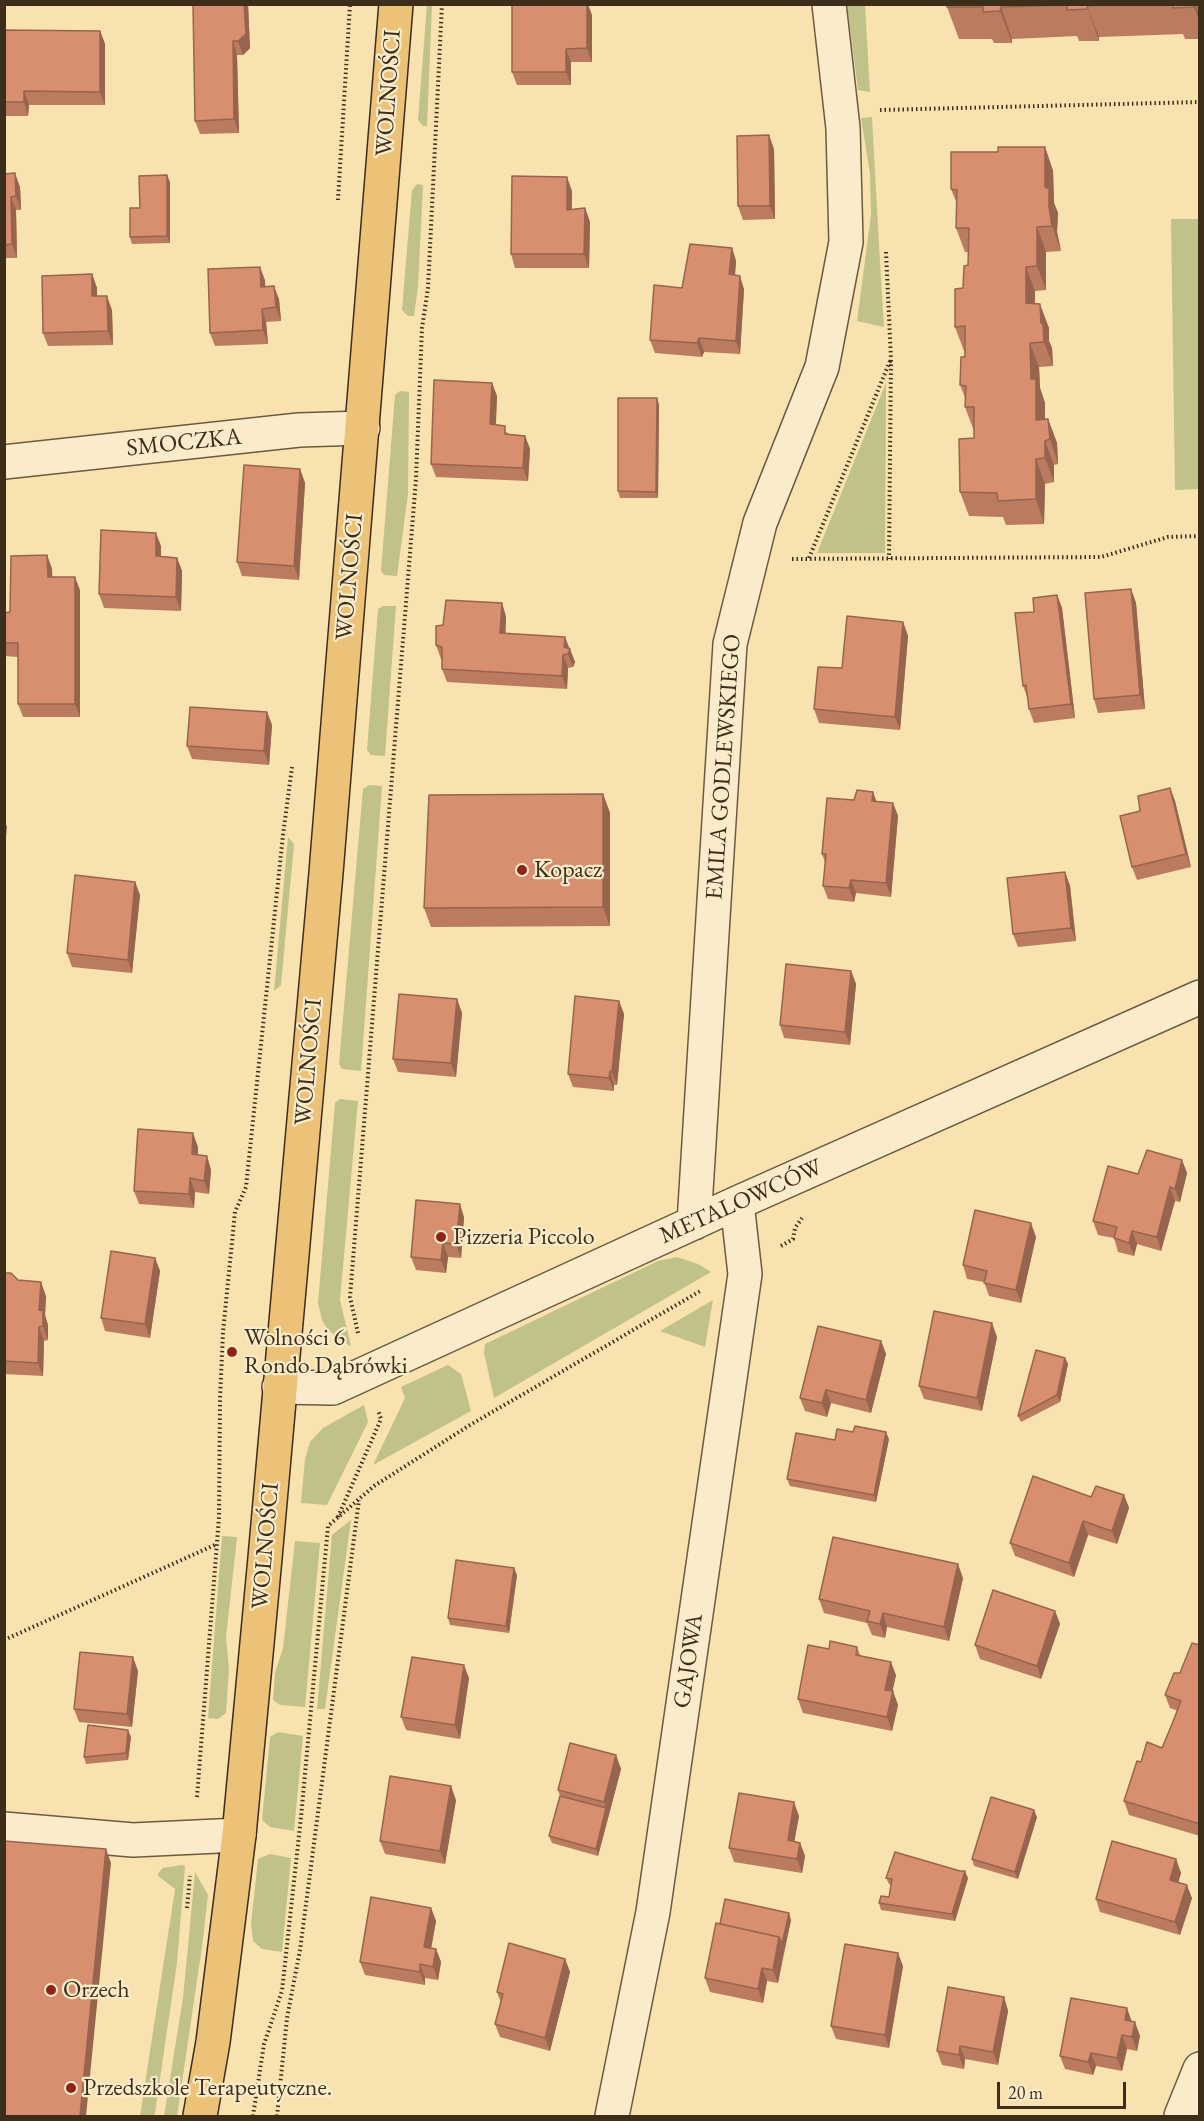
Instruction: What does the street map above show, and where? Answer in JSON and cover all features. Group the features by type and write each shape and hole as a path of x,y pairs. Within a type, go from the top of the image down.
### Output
{"main road":[{"name":"WOLNOŚCI","path":"200,2116 213,2042 239,1835 327,861 396,4"}],"street":[{"name":"EMILA GODLEWSKIEGO","path":"694,1223 730,644 760,523 822,367 846,242 843,128 829,4"},
{"name":"SMOCZKA","path":"4,462 299,430 363,428"},
{"name":"METALOWCÓW","path":"279,1388 333,1388 737,1203 1200,997"},
{"name":"GAJOWA","path":"612,2116 653,1912 745,1274 737,1203"},
{"path":"4,1829 133,1840 239,1835"},
{"path":"1181,2116 1200,2069"}],"path":[{"path":"338,204 350,4"},
{"path":"338,1517 381,1419 350,1297 416,480 422,328 428,288 442,4"},
{"path":"881,121 880,109 1200,102"},
{"path":"886,252 891,359 889,559"},
{"path":"809,558 891,359"},
{"path":"789,559 1101,557 1168,537 1200,536"},
{"path":"187,1917 217,1544 220,1398 225,1310 235,1212 246,1187 283,835 294,758"},
{"path":"253,2116 264,2044 282,1991 328,1526 374,1486 470,1425 707,1288"},
{"path":"277,2116 287,2018 300,1950 359,1499"},
{"path":"4,1640 217,1544"}],"green space":[{"path":"427,5 432,5 427,126 423,126 418,120"},
{"path":"847,5 865,5 870,92 858,90"},
{"path":"872,117 884,327 857,321 871,215 870,174 861,118"},
{"path":"417,184 423,185 418,286 414,316 408,316 402,310 412,190"},
{"path":"1171,219 1199,219 1199,489 1175,490"},
{"path":"886,383 885,553 817,553"},
{"path":"400,391 409,392 408,494 397,576 384,575 381,571 395,395"},
{"path":"383,606 396,606 385,756 371,755 367,750 378,609"},
{"path":"369,785 382,786 361,1071 342,1069 339,1064 363,789"},
{"path":"288,837 294,844 281,985 274,991"},
{"path":"340,1099 358,1101 340,1300 351,1346 340,1341 326,1327 318,1303 335,1103"},
{"path":"677,1257 698,1264 711,1272 494,1398 484,1353 485,1344 658,1261"},
{"path":"713,1300 705,1347 660,1331"},
{"path":"448,1365 461,1374 471,1411 373,1465 405,1398 401,1387"},
{"path":"364,1405 368,1422 327,1505 301,1503 305,1459 310,1442 323,1428"},
{"path":"351,1520 325,1709 317,1709 332,1535"},
{"path":"222,1536 237,1537 226,1637 229,1669 226,1713 218,1719 208,1718"},
{"path":"295,1541 320,1543 305,1707 280,1705 273,1700 275,1673 283,1648"},
{"path":"278,1732 303,1736 294,1831 270,1827 262,1820 270,1737"},
{"path":"270,1854 291,1858 282,1952 262,1949 253,1941 251,1924 258,1859"},
{"path":"185,1866 177,1963 155,2113 154,2116 140,2116 175,1889 158,1876 158,1873 163,1868"},
{"path":"195,1872 208,1895 202,1947 177,2116 164,2116 183,1998"}],"building":[{"path":"193,4 244,4 246,34 238,41 233,41 234,119 195,121"},
{"path":"512,4 587,4 587,48 566,49 566,72 512,72"},
{"path":"947,4 1120,4 1067,10 1067,5 1001,7 1000,11 983,12 983,7 947,7"},
{"path":"1173,4 1194,4 1194,7 1173,8"},
{"path":"4,30 100,31 100,92 24,91 24,102 4,102"},
{"path":"769,135 770,206 738,206 737,136"},
{"path":"998,147 1045,147 1045,187 1049,189 1052,226 1037,227 1037,266 1026,267 1026,303 1040,304 1041,323 1043,324 1044,342 1030,343 1031,379 1036,379 1036,420 1048,419 1050,439 1045,441 1045,458 1036,459 1036,499 998,501 997,493 960,492 959,439 974,438 974,407 965,407 966,386 960,385 961,357 965,357 965,326 955,327 955,289 963,288 964,266 968,265 969,228 956,228 957,190 951,189 951,152 998,152"},
{"path":"15,173 16,196 11,197 12,244 4,245 4,174"},
{"path":"167,175 167,236 130,237 130,208 140,208 139,176"},
{"path":"512,176 567,177 567,210 585,208 584,254 511,254"},
{"path":"690,244 732,248 729,274 740,276 736,341 699,338 697,343 650,340 654,285 682,288"},
{"path":"260,267 261,287 274,286 276,307 262,309 263,330 210,333 208,269"},
{"path":"92,274 92,296 107,296 108,331 43,333 42,276"},
{"path":"434,380 492,383 490,424 505,426 505,434 525,436 523,468 431,464"},
{"path":"618,398 657,398 656,492 618,491"},
{"path":"244,465 300,469 294,566 237,562"},
{"path":"101,530 156,533 156,556 177,558 176,597 99,594"},
{"path":"47,555 48,577 75,577 75,704 18,704 18,643 4,643 4,613 10,612 11,556"},
{"path":"1131,589 1140,695 1094,699 1085,593"},
{"path":"1057,595 1071,704 1029,709 1026,685 1023,686 1015,613 1034,612 1033,598"},
{"path":"446,600 502,603 500,633 565,637 564,647 570,649 568,654 563,655 562,676 442,669 442,647 436,645 436,626 443,625"},
{"path":"847,616 903,622 895,717 814,709 818,667 842,668"},
{"path":"190,707 267,712 264,751 187,746"},
{"path":"1170,788 1186,854 1132,867 1120,816 1140,811 1138,796"},
{"path":"857,790 873,792 872,801 893,803 886,883 851,880 849,888 823,886 826,854 822,854 827,798 854,800"},
{"name":"Kopacz","path":"603,794 603,907 424,908 429,795"},
{"path":"1065,872 1071,928 1013,934 1007,878"},
{"path":"75,875 135,882 128,960 67,953"},
{"path":"786,964 851,971 845,1032 780,1025"},
{"path":"399,994 457,999 451,1063 393,1059"},
{"path":"575,996 619,1001 612,1072 610,1071 609,1078 568,1074"},
{"path":"138,1129 193,1133 192,1154 207,1156 204,1181 190,1178 189,1194 134,1191"},
{"path":"1147,1150 1182,1160 1175,1189 1170,1187 1157,1237 1132,1231 1129,1243 1114,1238 1117,1227 1093,1221 1108,1166 1138,1174"},
{"name":"Pizzeria Piccolo","path":"416,1200 460,1204 456,1244 443,1243 441,1260 411,1257"},
{"path":"975,1210 1031,1223 1016,1290 984,1283 987,1271 963,1265"},
{"path":"111,1251 155,1258 145,1324 101,1318"},
{"path":"4,1273 11,1273 18,1280 41,1282 39,1310 43,1311 43,1326 39,1327 38,1363 4,1361"},
{"path":"934,1311 992,1323 977,1398 919,1386"},
{"path":"818,1326 881,1341 866,1400 826,1390 822,1403 800,1398"},
{"path":"1036,1350 1065,1358 1057,1395 1018,1416"},
{"path":"855,1426 886,1432 874,1495 787,1479 796,1433 835,1440 837,1429 853,1432"},
{"path":"1033,1476 1091,1497 1096,1486 1124,1495 1112,1531 1083,1521 1069,1563 1010,1543"},
{"path":"833,1537 958,1564 944,1627 883,1613 880,1624 867,1621 870,1611 819,1599"},
{"path":"456,1560 514,1568 506,1626 448,1618"},
{"path":"993,1590 1055,1611 1037,1666 975,1645"},
{"path":"830,1641 857,1647 856,1655 891,1662 885,1690 893,1691 887,1717 798,1699 808,1645 829,1649"},
{"path":"1192,1643 1200,1645 1200,1824 1124,1801 1137,1761 1141,1762 1147,1742 1162,1748 1181,1701 1165,1695 1174,1673 1180,1673"},
{"path":"80,1652 133,1657 127,1714 74,1709"},
{"path":"412,1657 464,1665 455,1725 401,1717"},
{"path":"88,1725 128,1730 126,1753 84,1757"},
{"path":"570,1743 616,1755 604,1802 558,1790"},
{"path":"390,1776 451,1786 440,1851 380,1841"},
{"path":"739,1793 794,1802 788,1840 800,1843 797,1859 729,1848"},
{"path":"560,1796 606,1808 596,1849 549,1836"},
{"path":"991,1797 1034,1810 1015,1872 972,1859"},
{"name":"Orzech","path":"4,1841 106,1849 80,2116 4,2116"},
{"path":"1112,1841 1176,1859 1170,1880 1187,1885 1175,1922 1096,1899"},
{"path":"895,1852 965,1871 952,1914 879,1903 881,1896 889,1897 892,1879 886,1878"},
{"path":"371,1897 431,1908 424,1947 436,1949 433,1967 420,1964 420,1972 360,1962"},
{"path":"725,1899 789,1913 782,1944 779,1937 720,1924"},
{"path":"716,1923 779,1937 773,1970 762,1968 758,1989 705,1978"},
{"path":"509,1943 565,1959 545,2038 495,2024 503,1994 497,1992"},
{"path":"845,1944 898,1953 885,2035 831,2026"},
{"path":"948,1987 1004,1997 993,2052 960,2046 959,2055 937,2051"},
{"path":"1071,1998 1127,2008 1125,2020 1135,2022 1132,2037 1122,2035 1117,2058 1091,2053 1088,2062 1060,2056"}],"place":[{"name":"Kopacz","path":"522,870"},
{"name":"Pizzeria Piccolo","path":"441,1237"},
{"name":"Wolności 6 Rondo Dąbrówki","path":"232,1352"},
{"name":"Orzech","path":"51,1990"},
{"name":"Przedszkole Terapeutyczne.","path":"71,2088"}]}
